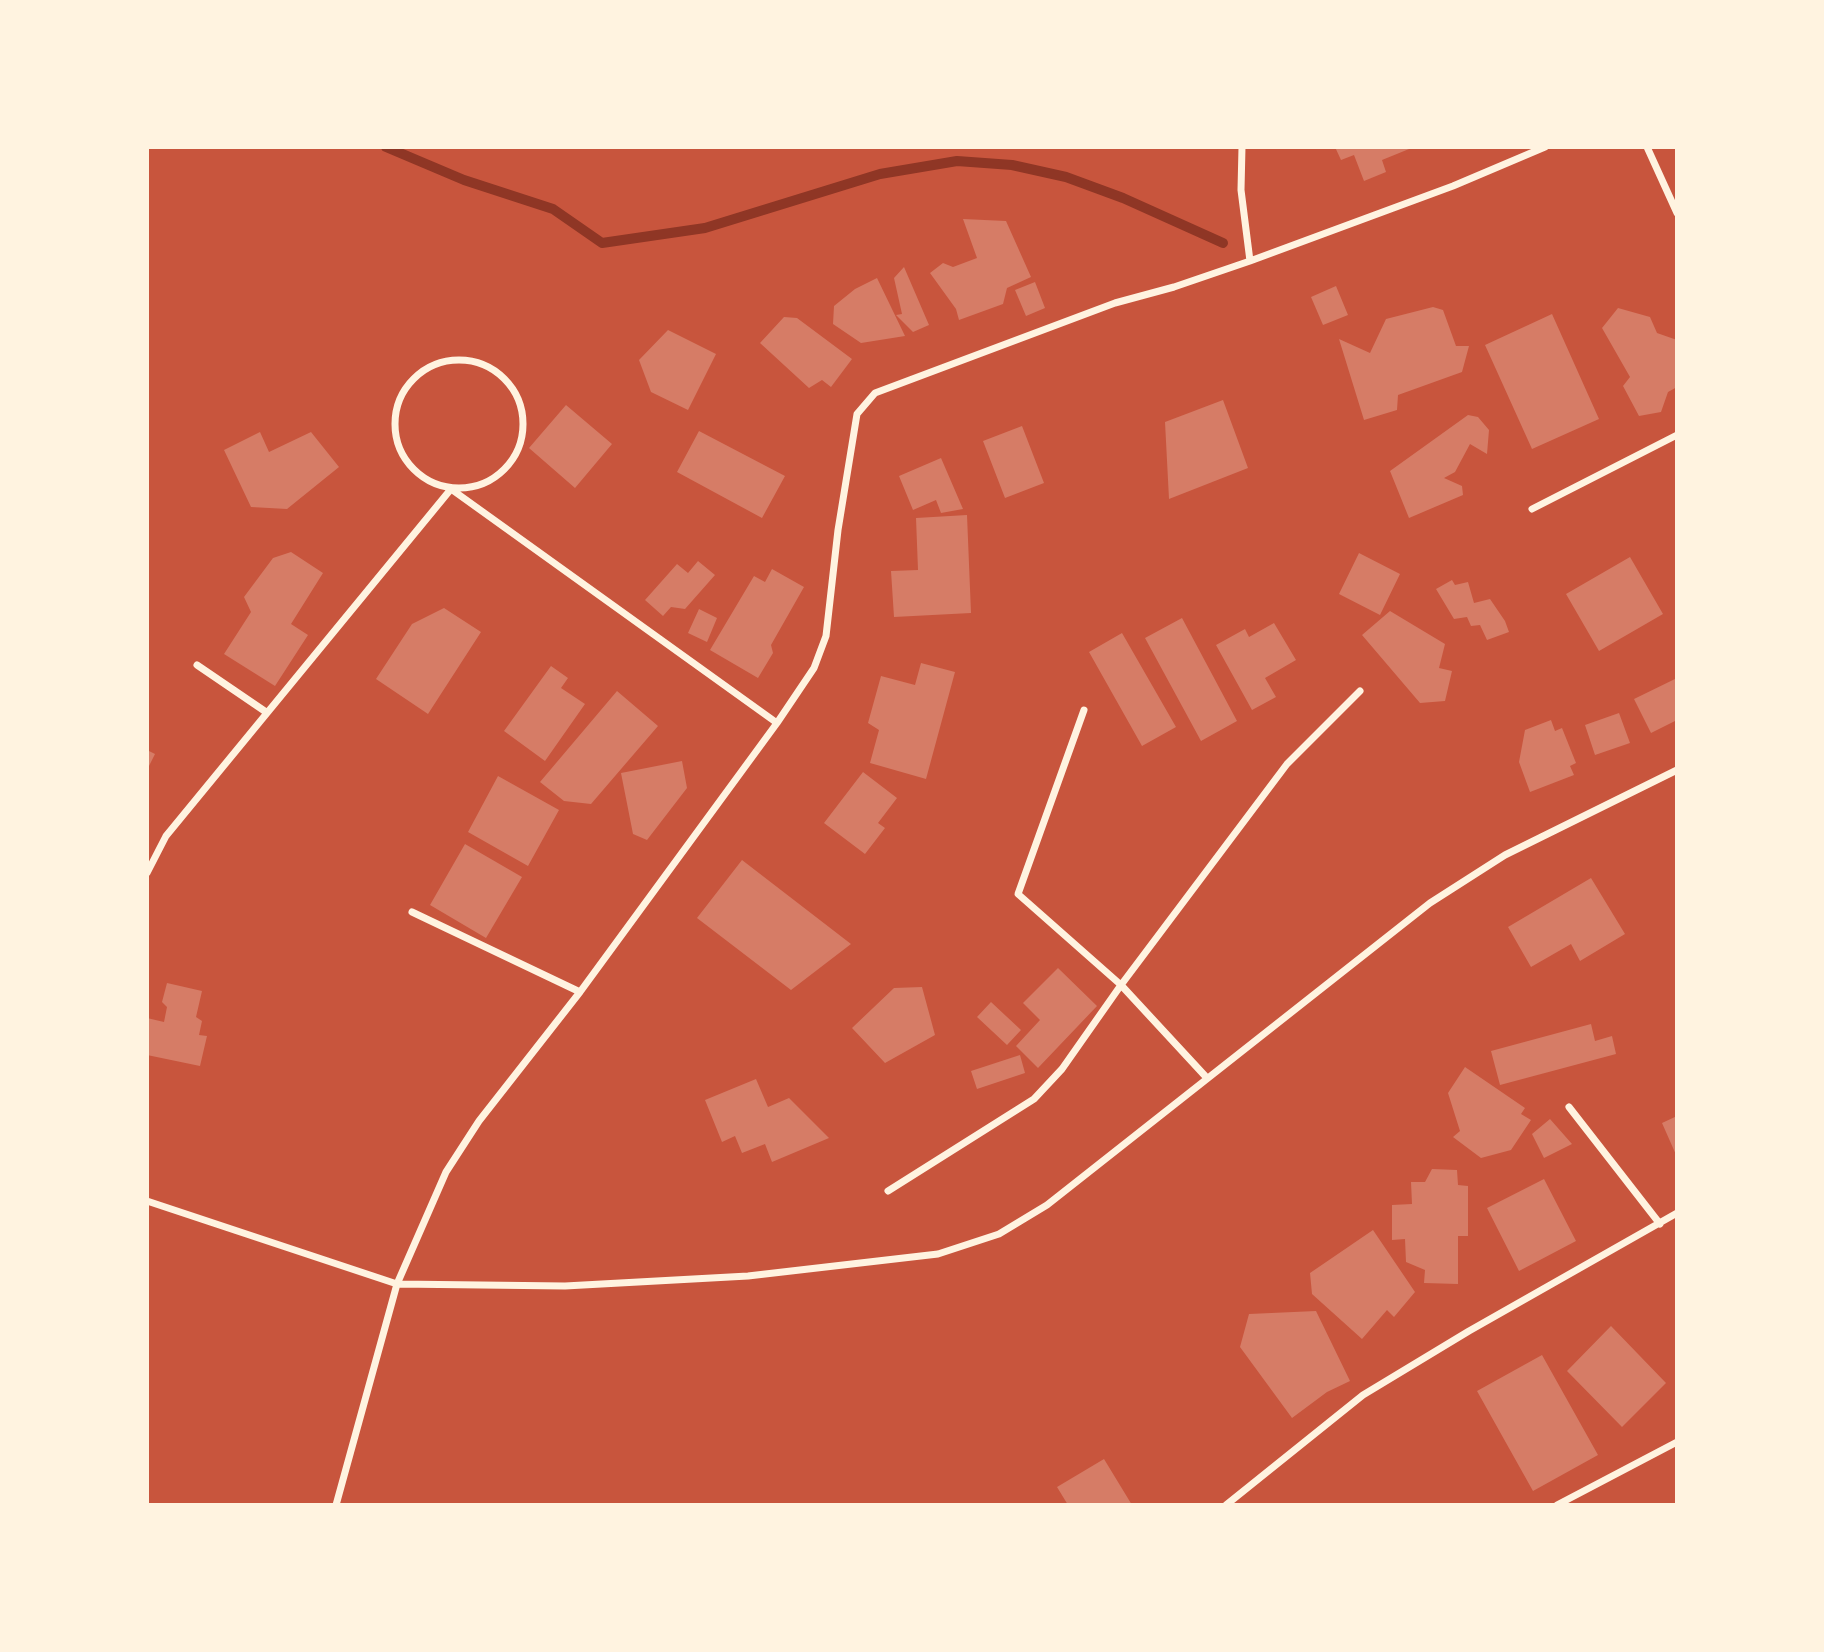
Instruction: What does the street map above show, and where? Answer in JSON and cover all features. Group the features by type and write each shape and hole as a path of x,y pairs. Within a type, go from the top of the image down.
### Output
{"street":[{"path":"1242,147 1241,190 1250,261"},
{"path":"336,1505 397,1284 446,1172 479,1121 580,992 777,723 814,668 826,636 838,530 858,414 875,393 1115,303 1174,287 1250,261 1453,186 1545,147"},
{"path":"1647,147 1677,213"},
{"path":"147,873 166,835 451,489 487,484 515,459 525,424 514,388 486,364 450,360 416,375 396,406 397,443 417,474 451,489 777,723"},
{"path":"1532,509 1677,435"},
{"path":"197,665 266,712"},
{"path":"888,1191 1034,1099 1062,1069 1121,985 1287,764 1360,691"},
{"path":"1084,710 1018,894 1121,985 1207,1079"},
{"path":"147,1201 397,1284 591,1285 748,1276 938,1254 999,1234 1047,1205 1430,903 1505,855 1677,770"},
{"path":"412,912 580,992"},
{"path":"1569,1107 1660,1224"},
{"path":"1226,1505 1363,1395 1469,1331 1677,1213"},
{"path":"1558,1505 1677,1442"}],"building":[{"path":"1335,147 1414,147 1382,160 1386,172 1364,181 1354,155 1341,160"},
{"path":"963,219 1006,221 1031,277 1007,288 1003,304 959,320 956,309 930,273 943,263 953,267 977,258"},
{"path":"904,267 929,325 913,332 896,315 902,314 894,278"},
{"path":"877,278 905,336 861,343 833,324 834,306 855,289"},
{"path":"1035,282 1045,308 1026,316 1015,290"},
{"path":"1336,286 1348,315 1323,325 1311,297"},
{"path":"1433,307 1443,310 1456,346 1469,346 1462,372 1398,395 1397,410 1364,420 1339,339 1370,353 1386,319"},
{"path":"1618,308 1650,317 1657,333 1677,340 1677,387 1668,392 1661,412 1639,416 1623,386 1630,377 1602,328"},
{"path":"1552,314 1599,419 1532,449 1485,345"},
{"path":"784,317 797,318 852,359 831,387 822,380 809,388 760,343"},
{"path":"668,330 716,354 688,410 651,392 639,360"},
{"path":"1223,400 1248,468 1169,499 1165,422"},
{"path":"566,405 612,444 575,488 529,448"},
{"path":"1468,415 1478,417 1489,430 1487,454 1470,444 1455,472 1444,478 1462,486 1463,495 1409,518 1390,471"},
{"path":"1022,426 1044,483 1005,498 983,441"},
{"path":"699,431 785,476 762,518 677,472"},
{"path":"260,432 269,452 311,432 339,467 287,509 251,507 224,450"},
{"path":"941,458 963,509 941,513 936,500 913,510 899,476"},
{"path":"967,515 971,613 894,617 891,571 918,570 916,518"},
{"path":"291,552 323,573 291,624 308,635 275,686 224,654 251,612 244,597 273,558"},
{"path":"1359,553 1400,574 1380,615 1339,594"},
{"path":"1630,557 1663,614 1599,651 1566,594"},
{"path":"698,561 715,575 685,609 671,607 663,616 645,600 677,564 688,573"},
{"path":"772,569 804,587 771,645 773,653 758,678 710,650 754,576 765,582"},
{"path":"1452,580 1455,585 1468,582 1474,603 1490,599 1509,632 1487,640 1480,625 1471,626 1467,617 1454,619 1436,589"},
{"path":"444,608 481,632 428,714 376,679 412,624"},
{"path":"699,609 717,618 707,642 688,633"},
{"path":"1390,611 1445,644 1439,668 1452,671 1445,701 1420,703 1362,635"},
{"path":"1182,618 1237,721 1201,741 1145,638"},
{"path":"1274,623 1296,660 1265,678 1276,697 1252,710 1216,645 1245,629 1249,637"},
{"path":"1122,633 1176,727 1142,746 1089,652"},
{"path":"921,663 955,672 926,779 870,763 879,730 868,723 881,676 915,685"},
{"path":"551,666 568,678 561,688 585,704 545,761 504,731"},
{"path":"1677,678 1677,720 1651,733 1634,699"},
{"path":"617,691 658,726 591,804 564,801 540,782"},
{"path":"1619,713 1630,743 1595,755 1585,725"},
{"path":"1551,720 1555,731 1562,728 1576,763 1570,766 1574,775 1530,792 1519,762 1525,730"},
{"path":"147,750 155,754 147,770"},
{"path":"682,761 687,788 647,840 633,834 621,773"},
{"path":"863,772 897,798 878,823 885,828 865,854 824,823"},
{"path":"498,776 559,810 528,866 468,832"},
{"path":"465,844 522,877 486,938 430,905"},
{"path":"742,860 851,944 791,990 697,918"},
{"path":"1591,878 1625,934 1580,961 1571,944 1531,967 1508,927"},
{"path":"1058,968 1097,1006 1038,1068 1016,1046 1040,1020 1023,1003"},
{"path":"167,983 202,991 196,1017 202,1021 199,1035 207,1036 200,1066 147,1055 147,1018 164,1022 167,1007 162,1002"},
{"path":"922,987 935,1035 885,1063 852,1028 894,988"},
{"path":"991,1002 1021,1030 1007,1045 977,1017"},
{"path":"1591,1024 1595,1041 1612,1036 1616,1054 1500,1085 1491,1051"},
{"path":"1020,1055 1025,1073 977,1089 971,1071"},
{"path":"1465,1067 1525,1108 1521,1114 1531,1120 1511,1150 1481,1158 1453,1137 1460,1131 1448,1093"},
{"path":"756,1079 768,1107 789,1098 829,1138 772,1162 765,1144 742,1153 735,1136 722,1142 705,1100"},
{"path":"1677,1116 1677,1157 1662,1123"},
{"path":"1550,1119 1572,1144 1544,1158 1532,1134"},
{"path":"1432,1169 1457,1170 1458,1185 1468,1186 1468,1236 1458,1236 1458,1284 1424,1283 1425,1270 1406,1262 1405,1239 1392,1240 1392,1205 1412,1204 1411,1182 1425,1182"},
{"path":"1544,1179 1576,1241 1519,1271 1487,1208"},
{"path":"1373,1230 1415,1292 1394,1317 1387,1310 1362,1339 1312,1294 1310,1273"},
{"path":"1316,1311 1350,1381 1327,1392 1292,1418 1240,1347 1249,1314"},
{"path":"1611,1326 1666,1383 1622,1427 1567,1371"},
{"path":"1542,1355 1598,1455 1533,1491 1477,1391"},
{"path":"1104,1459 1132,1505 1068,1505 1057,1487"}],"waterway":[{"path":"386,147 464,180 553,209 602,243 705,228 880,174 957,161 1012,165 1066,177 1123,198 1223,243"}]}
